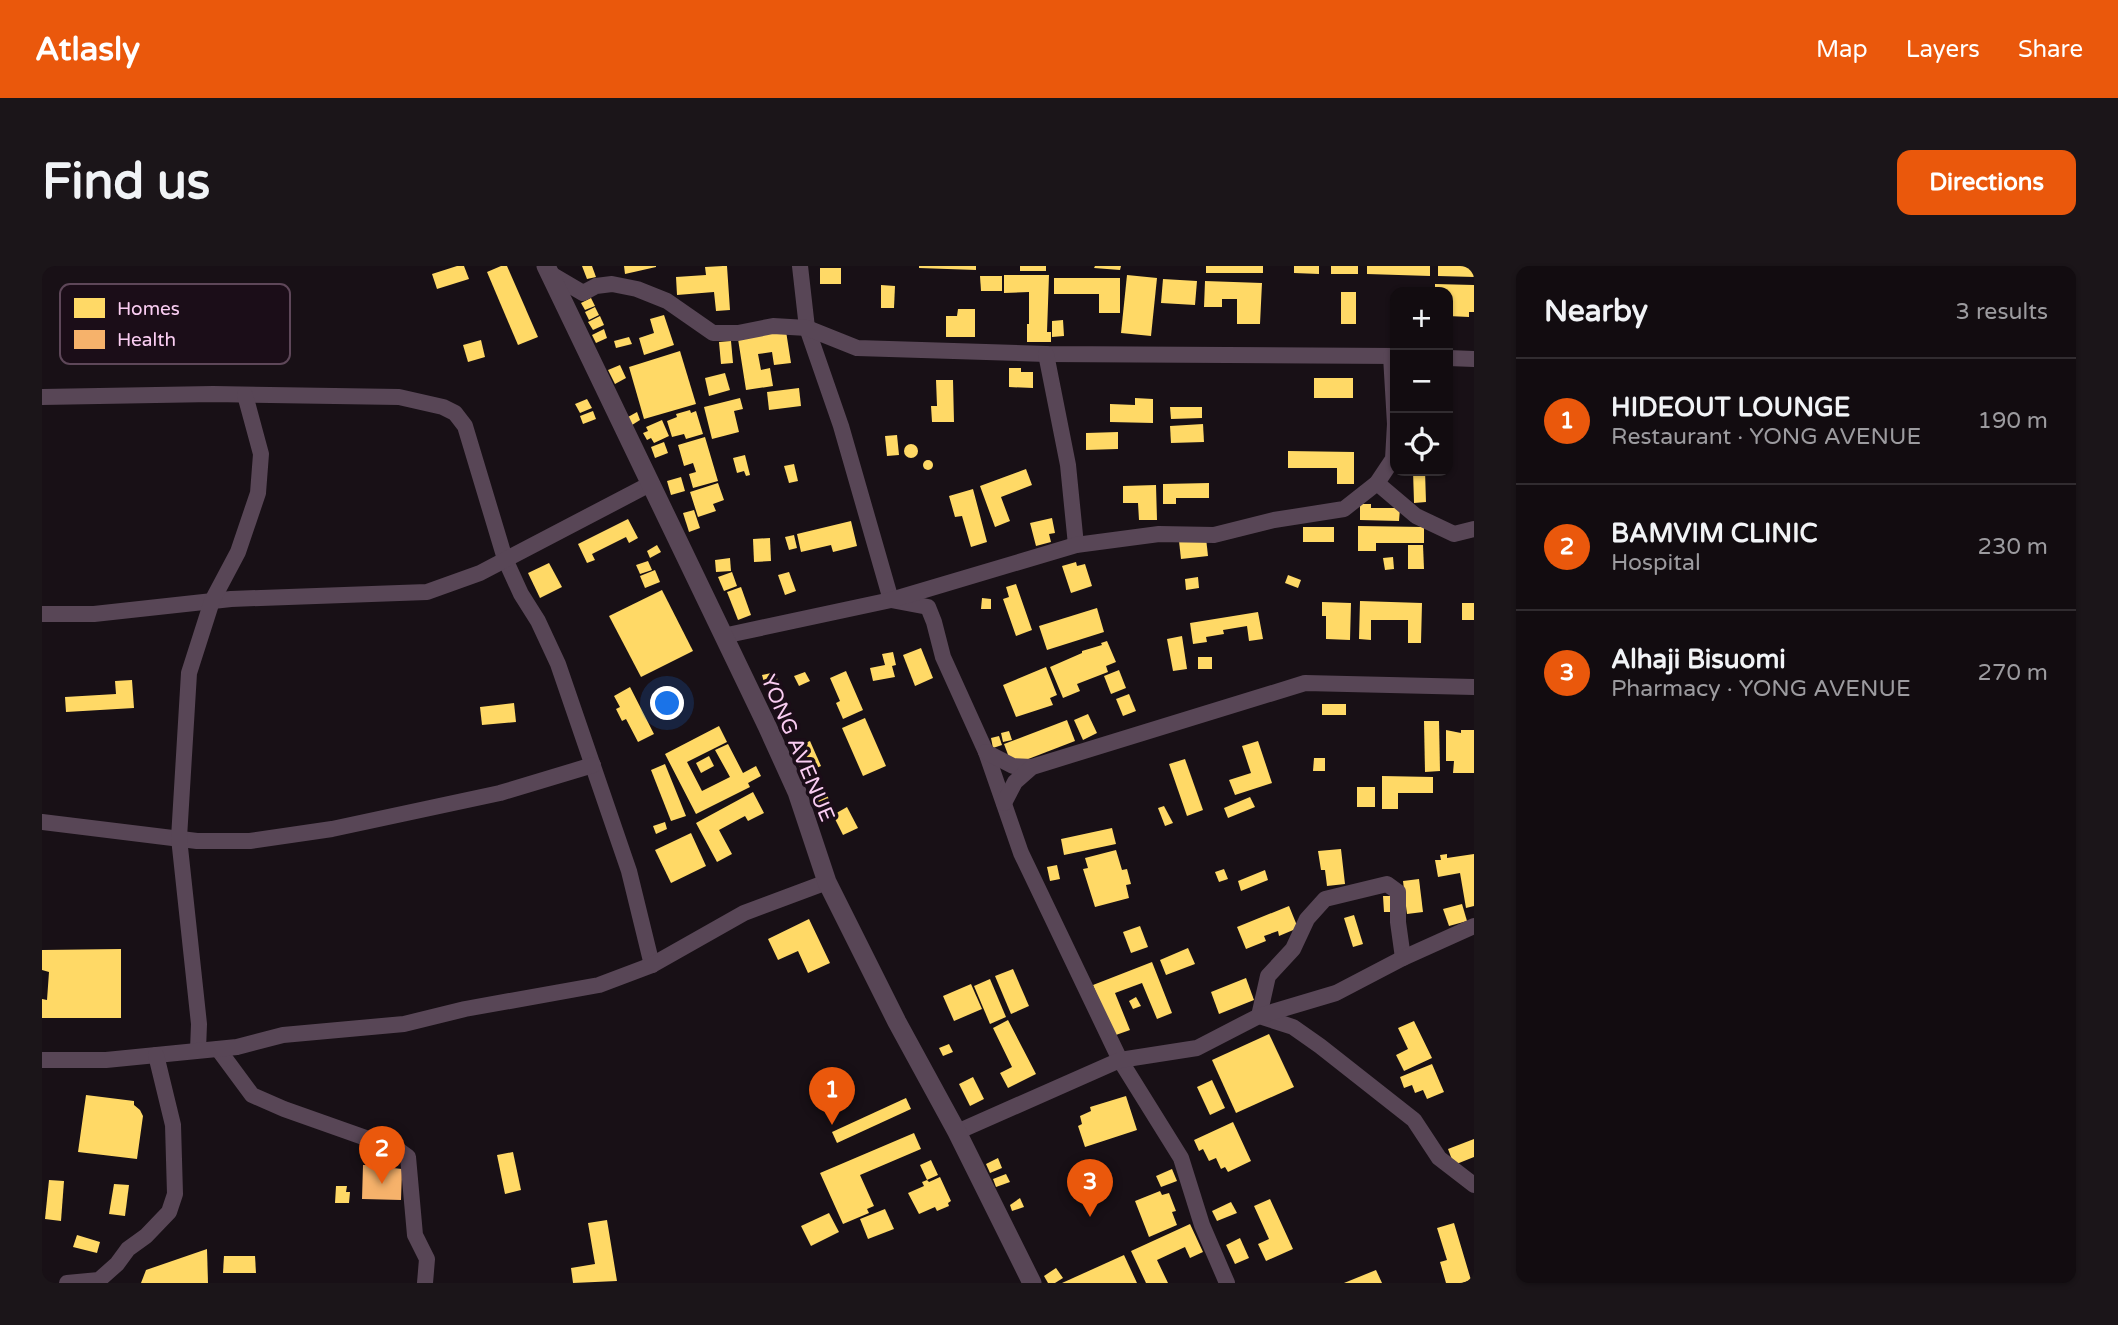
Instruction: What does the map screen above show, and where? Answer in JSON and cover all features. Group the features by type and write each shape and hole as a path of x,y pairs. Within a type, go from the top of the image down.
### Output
{"street":[{"path":"800,266 807,328 841,426 891,600"},
{"path":"548,270 583,293 596,286 612,284 637,289 667,301 713,333 738,333 773,326 807,328 857,348 1046,354 1390,356"},
{"name":"YONG AVENUE","path":"548,270 797,792 827,882 1032,1283"},
{"path":"1046,354 1068,465 1076,545"},
{"path":"1453,358 1474,359"},
{"path":"42,397 246,394 399,397 443,407 455,413 465,426 505,559 520,594 538,621 558,664 629,871 652,965"},
{"path":"198,1050 199,1024 179,838 189,673 212,601 238,552 258,493 261,454 246,394"},
{"path":"723,636 891,600 1076,545 1159,534 1214,535 1274,520 1344,509 1377,483 1390,464"},
{"path":"1377,483 1416,516 1454,534 1474,529"},
{"path":"42,614 124,612 212,601 427,592 459,582 650,484"},
{"path":"891,600 928,607 943,657 986,752 1021,853 1120,1060 1181,1158 1202,1226 1227,1283"},
{"path":"986,752 1013,766 1032,767 1305,683 1474,687"},
{"path":"42,822 197,841 250,841 332,829 500,793 593,765"},
{"path":"1004,803 1015,782 1032,767"},
{"path":"42,1060 106,1060 237,1047 283,1035 404,1024 526,997 599,985 652,965 744,913 827,882"},
{"path":"1259,1016 1268,976 1293,949 1307,919 1325,900 1387,884 1393,888 1398,892 1398,922 1403,958"},
{"path":"957,1132 1120,1060 1197,1048 1259,1016 1336,993 1403,958 1474,926"},
{"path":"1259,1016 1293,1027 1320,1046 1414,1120 1439,1158 1474,1185"},
{"path":"218,1049 252,1094 284,1109 397,1149 408,1157 415,1236 427,1259 425,1283"},
{"path":"67,1283 99,1281 128,1249 159,1224 169,1212 174,1195 173,1125 156,1055"}],"building: Homes":[{"path":"464,266 469,279 437,289 432,274"},
{"path":"507,266 538,337 518,345 487,272"},
{"path":"582,266 592,266 596,277 587,279"},
{"path":"624,266 656,266 656,267 625,274"},
{"path":"727,266 730,310 716,311 714,292 677,295 676,277 706,275 705,267"},
{"path":"976,266 976,270 919,268"},
{"path":"1020,266 1046,266 1046,271 1020,271"},
{"path":"1121,266 1120,270 1094,268"},
{"path":"1206,266 1263,266 1263,273 1206,273"},
{"path":"1294,266 1319,266 1319,274 1294,273"},
{"path":"1331,266 1358,266 1358,274 1331,274"},
{"path":"1367,266 1430,266 1430,276 1367,274"},
{"path":"1438,266 1474,266 1474,277 1438,276"},
{"path":"820,268 841,268 841,284 820,284"},
{"path":"1004,275 1049,275 1047,332 1051,332 1051,342 1027,342 1029,292 1004,293"},
{"path":"1127,275 1157,278 1151,336 1121,333"},
{"path":"980,276 1002,276 1002,291 981,291"},
{"path":"1054,278 1120,278 1120,313 1099,313 1099,294 1054,294"},
{"path":"1163,279 1197,281 1195,305 1161,303"},
{"path":"1205,281 1262,283 1260,324 1237,324 1237,299 1222,299 1222,307 1204,307"},
{"path":"1435,284 1474,285 1474,312 1469,312 1469,317 1453,316 1453,287 1435,287"},
{"path":"881,285 895,286 894,308 881,308"},
{"path":"1341,292 1356,292 1356,324 1341,324"},
{"path":"591,298 595,306 585,310 581,303"},
{"path":"595,307 599,315 589,320 585,312"},
{"path":"958,309 975,309 975,337 946,337 946,316 957,316"},
{"path":"664,315 674,345 644,355 639,338 654,333 650,319"},
{"path":"600,316 604,325 593,330 588,322"},
{"path":"1063,320 1064,336 1052,337 1052,321"},
{"path":"604,329 607,338 596,343 592,335"},
{"path":"786,331 791,363 774,365 772,352 758,354 761,370 770,368 773,386 746,390 738,339"},
{"path":"629,337 632,344 616,348 614,341"},
{"path":"481,340 485,357 468,362 463,345"},
{"path":"731,341 733,363 721,364 719,342"},
{"path":"680,351 696,404 644,419 629,367"},
{"path":"620,365 626,378 615,384 608,370"},
{"path":"1009,368 1033,372 1033,388 1009,387"},
{"path":"725,373 730,390 709,396 705,378"},
{"path":"1314,378 1353,378 1353,398 1314,398"},
{"path":"936,380 953,380 954,422 932,422 931,406 937,406"},
{"path":"799,388 801,406 769,410 767,392"},
{"path":"740,398 743,409 734,411 739,432 712,439 704,407"},
{"path":"1135,398 1153,399 1153,423 1110,422 1110,404 1135,405"},
{"path":"587,399 592,408 580,413 575,404"},
{"path":"1170,407 1202,407 1202,418 1171,419"},
{"path":"690,410 691,413 696,411 703,434 686,439 684,434 672,437 667,421 677,417 676,414"},
{"path":"593,411 596,419 583,424 580,416"},
{"path":"637,412 640,420 632,425 628,417"},
{"path":"662,420 669,436 654,443 651,438 647,440 643,433 648,431 646,427"},
{"path":"1203,424 1204,442 1171,443 1170,426"},
{"path":"1118,432 1118,449 1086,450 1086,433"},
{"path":"897,435 899,455 887,456 885,436"},
{"path":"705,437 718,481 693,488 689,474 696,472 693,463 684,466 678,445"},
{"path":"664,442 668,453 655,458 651,447"},
{"path":"911,444 916,446 916,456 911,458 906,456 904,451 906,446"},
{"path":"1288,451 1354,452 1354,484 1337,484 1337,468 1288,468"},
{"path":"745,455 750,475 746,476 744,471 737,473 733,458"},
{"path":"928,460 932,461 932,469 928,470 924,469 923,465 924,461"},
{"path":"794,464 798,481 789,483 784,466"},
{"path":"1026,469 1032,485 1001,497 1010,521 995,527 980,486"},
{"path":"1413,476 1425,476 1426,502 1414,503"},
{"path":"681,477 685,491 671,495 667,481"},
{"path":"718,483 724,500 713,504 716,511 698,517 690,492"},
{"path":"1209,483 1209,498 1176,498 1176,504 1163,504 1163,484"},
{"path":"1156,485 1157,520 1139,520 1138,503 1123,503 1123,486"},
{"path":"973,489 987,542 971,547 962,516 955,517 949,496"},
{"path":"1360,504 1371,504 1371,508 1400,508 1399,521 1360,520"},
{"path":"694,510 700,528 689,532 683,513"},
{"path":"1052,518 1055,533 1049,534 1051,542 1036,546 1030,523"},
{"path":"628,519 638,538 629,543 626,537 592,554 595,560 587,563 578,544"},
{"path":"851,521 857,546 833,552 831,545 801,552 797,534"},
{"path":"1358,526 1424,527 1424,543 1376,543 1376,551 1358,551"},
{"path":"1303,527 1334,527 1334,542 1303,542"},
{"path":"794,535 797,548 789,550 785,537"},
{"path":"770,538 771,561 754,562 753,539"},
{"path":"1206,538 1208,556 1181,559 1179,541"},
{"path":"657,545 661,552 650,558 647,551"},
{"path":"1408,545 1423,545 1424,569 1408,569"},
{"path":"1393,557 1394,569 1385,570 1383,558"},
{"path":"730,558 731,571 716,572 715,560"},
{"path":"648,561 652,570 640,574 636,565"},
{"path":"1076,562 1077,566 1085,564 1092,586 1071,593 1062,566"},
{"path":"549,563 562,587 540,598 528,573"},
{"path":"655,570 660,582 645,588 640,576"},
{"path":"732,572 737,586 724,591 718,577"},
{"path":"789,572 796,591 785,595 778,575"},
{"path":"1288,575 1301,580 1298,588 1285,583"},
{"path":"1198,577 1199,588 1186,590 1185,579"},
{"path":"1016,584 1032,630 1016,636 1003,599 1009,597 1006,587"},
{"path":"741,587 751,615 738,620 727,592"},
{"path":"662,590 693,651 641,677 609,616"},
{"path":"982,598 991,599 991,609 981,609"},
{"path":"1360,601 1422,603 1421,643 1408,643 1408,620 1371,620 1371,640 1359,639"},
{"path":"1322,602 1351,603 1350,640 1326,639 1326,616 1322,616"},
{"path":"1462,603 1474,603 1474,620 1462,620"},
{"path":"1097,608 1104,632 1047,650 1039,626"},
{"path":"1258,612 1263,639 1249,641 1247,626 1223,630 1224,634 1206,637 1207,642 1193,644 1190,623"},
{"path":"1182,636 1187,669 1173,671 1167,639"},
{"path":"1107,641 1116,662 1106,666 1108,672 1077,684 1080,691 1063,698 1050,667"},
{"path":"921,648 933,678 915,686 903,655"},
{"path":"893,652 896,665 892,666 895,677 873,681 870,668 885,665 882,654"},
{"path":"1198,657 1212,657 1212,669 1198,669"},
{"path":"1046,667 1057,695 1050,698 1053,705 1016,717 1003,685"},
{"path":"1119,670 1126,688 1111,694 1104,676"},
{"path":"846,671 863,710 843,719 836,703 840,701 830,678"},
{"path":"776,672 778,683 765,686 762,675"},
{"path":"805,672 810,681 799,686 794,676"},
{"path":"132,680 134,708 66,712 65,697 116,694 115,681"},
{"path":"630,687 654,734 638,742 626,719 622,721 616,709 620,707 614,696"},
{"path":"1129,694 1136,711 1123,716 1116,699"},
{"path":"514,703 516,722 482,725 480,707"},
{"path":"1322,704 1346,704 1346,715 1322,715"},
{"path":"1088,714 1097,733 1083,740 1074,720"},
{"path":"865,718 886,766 863,776 842,728"},
{"path":"1067,720 1075,741 1023,761 1010,760 1004,744"},
{"path":"1424,721 1439,721 1440,771 1425,772"},
{"path":"719,726 727,742 687,762 702,791 730,777 715,750 728,744 743,773 756,766 761,776 748,783 750,787 696,814 665,754"},
{"path":"1446,730 1461,733 1461,730 1474,730 1474,773 1453,773 1454,761 1446,761"},
{"path":"1009,731 1012,740 1003,742 1001,733"},
{"path":"999,736 1002,745 993,748 991,738"},
{"path":"810,741 821,766 803,774 792,749"},
{"path":"1258,741 1272,783 1235,795 1229,780 1251,773 1242,746"},
{"path":"709,756 714,766 701,773 696,763"},
{"path":"1314,758 1325,758 1325,771 1313,771"},
{"path":"1185,759 1203,810 1187,816 1169,764"},
{"path":"665,764 686,816 671,821 651,770"},
{"path":"1382,776 1433,777 1433,793 1398,793 1398,809 1382,809"},
{"path":"1357,787 1375,787 1375,807 1357,807"},
{"path":"753,792 764,813 748,821 745,816 719,830 732,854 717,862 696,823"},
{"path":"827,795 831,804 819,810 814,801"},
{"path":"1250,797 1255,807 1228,818 1224,808"},
{"path":"1164,806 1173,823 1165,826 1158,808"},
{"path":"847,807 858,828 843,835 833,815"},
{"path":"665,822 667,829 656,834 653,826"},
{"path":"1112,828 1116,844 1064,855 1061,839"},
{"path":"691,833 706,866 671,883 655,850"},
{"path":"1341,849 1345,884 1327,886 1318,851"},
{"path":"1116,850 1122,870 1127,869 1131,884 1126,885 1129,898 1095,907 1083,869 1088,868 1085,858"},
{"path":"1447,854 1447,858 1474,854 1474,906 1466,908 1460,873 1438,877 1435,860 1441,860 1440,855"},
{"path":"1057,865 1060,879 1050,881 1047,867"},
{"path":"1224,869 1228,879 1219,882 1215,872"},
{"path":"1265,870 1268,880 1241,891 1238,881"},
{"path":"1419,879 1423,912 1407,914 1403,881"},
{"path":"1383,896 1392,896 1393,912 1384,912"},
{"path":"1462,904 1467,921 1449,926 1443,909"},
{"path":"1289,906 1298,928 1279,936 1278,931 1264,936 1266,941 1246,949 1237,927"},
{"path":"1354,915 1363,944 1353,947 1344,918"},
{"path":"809,919 830,963 808,973 798,951 778,960 768,939"},
{"path":"1140,926 1148,947 1131,953 1123,932"},
{"path":"1188,948 1195,964 1166,975 1160,960"},
{"path":"121,949 121,1018 42,1018 42,999 47,1000 49,972 42,970 42,950"},
{"path":"1152,962 1172,1013 1157,1019 1142,983 1115,993 1130,1030 1113,1036 1093,985"},
{"path":"1013,969 1029,1006 1011,1014 995,976"},
{"path":"1246,978 1254,1000 1219,1014 1211,992"},
{"path":"990,979 1006,1017 990,1024 974,986"},
{"path":"971,984 982,1009 954,1021 943,996"},
{"path":"1136,997 1141,1006 1133,1009 1129,1001"},
{"path":"1008,1020 1036,1074 1008,1088 1000,1073 1012,1067 993,1028"},
{"path":"1414,1021 1432,1058 1404,1071 1396,1055 1408,1049 1398,1028"},
{"path":"1269,1034 1294,1087 1236,1113 1212,1060"},
{"path":"949,1044 953,1052 943,1056 939,1048"},
{"path":"1432,1064 1444,1092 1427,1099 1423,1090 1415,1093 1412,1085 1404,1088 1400,1077"},
{"path":"973,1077 984,1099 970,1106 959,1084"},
{"path":"1212,1080 1225,1108 1210,1115 1197,1087"},
{"path":"86,1095 134,1101 143,1116 137,1159 78,1152"},
{"path":"1126,1096 1137,1130 1085,1147 1078,1126 1082,1124 1080,1116 1091,1111 1090,1107"},
{"path":"906,1098 911,1109 837,1143 832,1132"},
{"path":"1233,1122 1251,1161 1228,1172 1225,1167 1221,1169 1216,1158 1209,1161 1203,1149 1199,1151 1194,1140"},
{"path":"914,1133 921,1149 860,1175 874,1206 867,1209 869,1213 843,1224 820,1173"},
{"path":"1474,1139 1474,1157 1454,1165 1448,1149"},
{"path":"513,1152 521,1190 505,1194 497,1155"},
{"path":"998,1158 1002,1168 990,1173 986,1164"},
{"path":"931,1160 938,1175 927,1180 920,1165"},
{"path":"1172,1169 1177,1181 1161,1187 1156,1176"},
{"path":"1006,1174 1010,1182 996,1187 993,1179"},
{"path":"940,1177 951,1201 949,1206 937,1211 935,1207 919,1214 908,1193 924,1186 922,1182"},
{"path":"49,1180 64,1181 61,1221 45,1219"},
{"path":"114,1184 129,1185 125,1216 109,1214"},
{"path":"336,1186 347,1186 346,1192 350,1192 349,1203 335,1203"},
{"path":"1160,1191 1162,1195 1169,1193 1176,1211 1172,1212 1177,1225 1149,1237 1135,1201"},
{"path":"1020,1198 1024,1207 1012,1211 1010,1205"},
{"path":"1270,1199 1293,1249 1266,1261 1258,1244 1269,1239 1254,1206"},
{"path":"1231,1202 1237,1213 1217,1221 1212,1211"},
{"path":"885,1209 894,1229 868,1239 860,1219"},
{"path":"829,1213 839,1232 811,1246 801,1226"},
{"path":"607,1220 617,1281 573,1283 571,1268 595,1264 588,1223"},
{"path":"1454,1223 1471,1280 1446,1283 1440,1262 1447,1260 1437,1228"},
{"path":"1190,1224 1203,1252 1190,1258 1185,1247 1157,1260 1168,1283 1146,1283 1131,1251"},
{"path":"77,1235 100,1242 97,1253 73,1247"},
{"path":"1240,1238 1249,1258 1235,1264 1226,1245"},
{"path":"207,1249 208,1283 141,1283 146,1270"},
{"path":"1124,1255 1137,1283 1062,1283"},
{"path":"224,1256 255,1256 256,1273 223,1273"},
{"path":"1056,1268 1063,1278 1055,1283 1048,1283 1044,1276"},
{"path":"1376,1270 1382,1283 1344,1283"}],"building: Health":[{"path":"381,1161 393,1162 393,1168 402,1169 401,1200 362,1199 363,1165 381,1165"}],"place":[{"name":"HIDEOUT LOUNGE","path":"832,1125"},
{"name":"BAMVIM CLINIC","path":"382,1184"},
{"name":"Alhaji Bisuomi","path":"1090,1217"}]}
